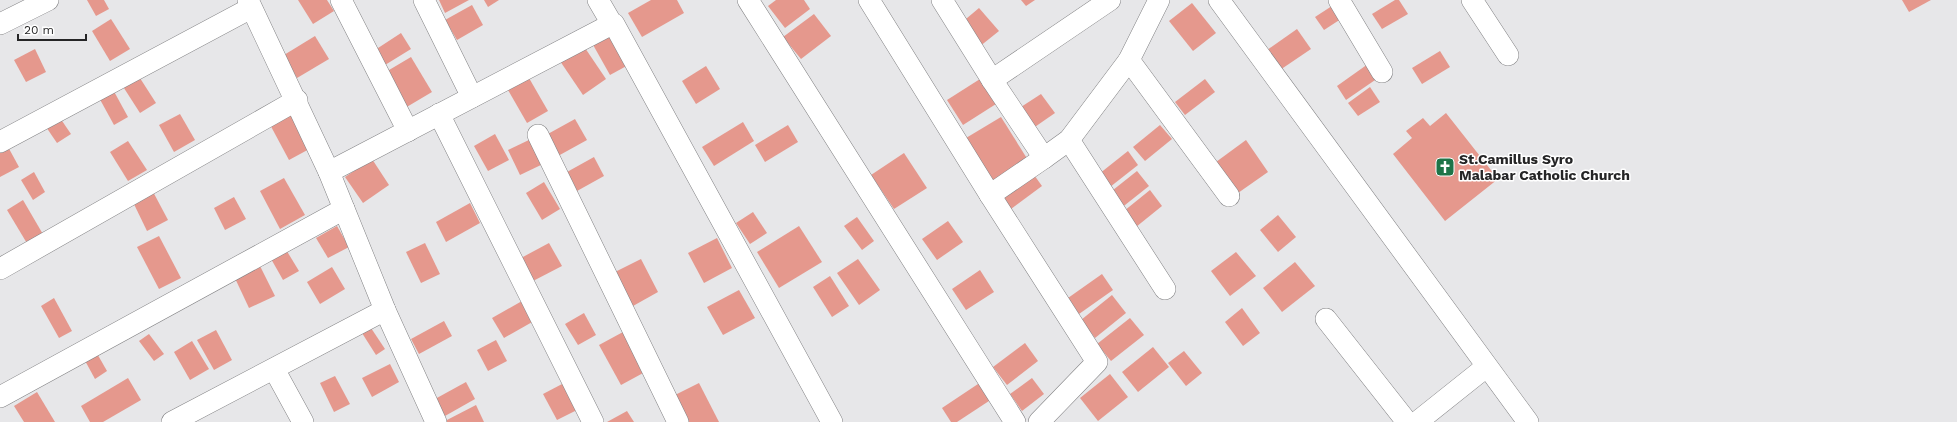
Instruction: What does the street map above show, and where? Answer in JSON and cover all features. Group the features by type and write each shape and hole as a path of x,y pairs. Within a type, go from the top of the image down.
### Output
{"street":[{"path":"0,24 48,0"},
{"path":"340,0 408,130"},
{"path":"424,0 472,97"},
{"path":"598,0 612,24 614,24 832,422"},
{"path":"748,0 1015,422"},
{"path":"869,0 990,195 1097,362 1039,422"},
{"path":"942,0 992,80 1044,158"},
{"path":"992,80 1110,0"},
{"path":"990,195 1069,140 1129,60 1159,0"},
{"path":"1219,0 1486,367 1528,422"},
{"path":"1339,0 1382,72"},
{"path":"1472,0 1508,55"},
{"path":"0,142 250,4 297,100 329,172 385,310 436,422"},
{"path":"329,172 612,24"},
{"path":"1129,60 1229,196"},
{"path":"0,270 297,100"},
{"path":"439,114 593,422"},
{"path":"538,135 678,422"},
{"path":"1069,140 1165,289"},
{"path":"0,397 344,209"},
{"path":"172,422 198,416 274,369 385,310"},
{"path":"1326,319 1407,422"},
{"path":"1417,422 1486,367"},
{"path":"274,369 303,422"}],"building":[{"path":"87,0 104,0 109,9 96,16"},
{"path":"298,0 327,0 334,11 313,24"},
{"path":"439,0 469,0 445,13"},
{"path":"484,0 499,0 488,7"},
{"path":"651,0 677,0 684,13 642,37 628,13"},
{"path":"776,0 804,0 810,9 785,28 768,6"},
{"path":"1021,0 1035,0 1026,6"},
{"path":"1395,0 1399,0 1408,14 1382,29 1372,14"},
{"path":"1902,0 1931,0 1909,12"},
{"path":"1192,3 1216,33 1193,51 1169,21"},
{"path":"1335,4 1344,17 1324,30 1315,17"},
{"path":"472,5 483,25 457,40 445,20"},
{"path":"979,8 999,31 979,47 960,24"},
{"path":"814,14 831,36 801,59 783,37"},
{"path":"111,19 130,49 110,61 92,31"},
{"path":"1297,29 1311,49 1280,70 1267,50"},
{"path":"615,31 632,63 610,75 592,43"},
{"path":"401,33 411,49 385,65 375,50"},
{"path":"315,36 329,59 297,78 284,55"},
{"path":"583,45 606,79 583,95 560,61"},
{"path":"35,49 46,72 26,82 14,60"},
{"path":"1440,51 1450,67 1422,84 1412,68"},
{"path":"411,57 432,92 405,108 384,73"},
{"path":"1368,64 1378,78 1346,100 1337,86"},
{"path":"706,66 720,89 696,104 682,81"},
{"path":"138,75 156,103 140,113 122,85"},
{"path":"529,78 548,111 527,123 508,90"},
{"path":"980,79 996,104 963,125 947,100"},
{"path":"1205,79 1215,92 1185,115 1175,102"},
{"path":"111,86 128,117 114,125 97,94"},
{"path":"1370,87 1380,102 1358,116 1348,103"},
{"path":"1041,94 1055,113 1029,131 1015,111"},
{"path":"291,106 313,147 289,160 267,119"},
{"name":"St.Camillus Syro Malabar Catholic Church","path":"1446,113 1498,179 1445,221 1393,154 1412,138 1406,131 1423,118 1430,126"},
{"path":"180,114 195,140 174,152 159,125"},
{"path":"58,115 71,134 57,143 44,124"},
{"path":"1001,117 1028,160 993,182 966,138"},
{"path":"575,119 587,140 558,156 546,135"},
{"path":"743,122 754,141 714,166 702,147"},
{"path":"788,125 798,142 765,162 755,145"},
{"path":"1160,125 1172,139 1145,161 1133,147"},
{"path":"495,134 509,160 488,171 474,146"},
{"path":"531,139 543,164 520,175 508,150"},
{"path":"1246,140 1268,172 1238,193 1216,162"},
{"path":"128,141 147,170 128,181 110,152"},
{"path":"7,145 19,167 0,177 0,149"},
{"path":"1128,151 1138,165 1110,187 1099,174"},
{"path":"904,153 927,188 894,209 871,175"},
{"path":"594,157 604,176 577,191 567,172"},
{"path":"372,159 389,185 363,203 345,177"},
{"path":"1029,168 1042,186 1011,209 998,191"},
{"path":"1137,171 1149,186 1120,209 1108,194"},
{"path":"34,172 45,192 33,200 21,180"},
{"path":"284,178 305,215 280,229 260,191"},
{"path":"544,182 560,209 542,220 526,193"},
{"path":"151,188 168,220 147,231 131,198"},
{"path":"1150,190 1162,206 1136,227 1124,211"},
{"path":"234,197 246,219 225,230 214,208"},
{"path":"23,200 44,236 28,245 7,210"},
{"path":"470,203 480,223 446,242 436,222"},
{"path":"753,212 767,233 750,244 736,223"},
{"path":"1278,215 1296,237 1278,252 1260,230"},
{"path":"857,217 874,241 862,250 844,226"},
{"path":"948,221 963,242 937,260 922,239"},
{"path":"337,226 349,247 328,258 316,238"},
{"path":"799,226 822,262 779,288 757,252"},
{"path":"159,236 181,278 159,289 137,247"},
{"path":"717,238 732,268 704,283 688,253"},
{"path":"425,243 440,274 421,283 406,252"},
{"path":"549,243 562,266 533,281 521,258"},
{"path":"285,248 299,271 283,280 270,257"},
{"path":"1236,252 1256,276 1230,296 1211,271"},
{"path":"641,259 658,292 633,306 615,272"},
{"path":"858,259 880,290 859,305 837,273"},
{"path":"258,262 275,296 249,308 233,274"},
{"path":"1295,262 1315,286 1282,312 1263,288"},
{"path":"332,267 345,289 320,304 307,282"},
{"path":"980,270 994,292 966,310 952,289"},
{"path":"1102,274 1113,290 1079,314 1068,298"},
{"path":"830,276 849,306 832,317 813,287"},
{"path":"739,290 755,318 723,335 707,307"},
{"path":"1112,295 1126,313 1095,338 1081,320"},
{"path":"54,298 72,331 59,338 41,306"},
{"path":"522,301 534,321 504,338 492,318"},
{"path":"1242,308 1260,333 1243,346 1225,322"},
{"path":"584,313 596,335 578,345 565,324"},
{"path":"1130,318 1144,335 1111,361 1097,344"},
{"path":"444,321 452,336 419,354 411,339"},
{"path":"371,328 385,349 376,355 362,333"},
{"path":"216,330 232,360 214,370 197,340"},
{"path":"623,332 645,372 621,385 599,345"},
{"path":"149,334 164,354 154,361 139,341"},
{"path":"496,340 507,361 488,371 477,350"},
{"path":"192,341 209,369 190,380 174,352"},
{"path":"1025,343 1038,361 1007,385 993,367"},
{"path":"1153,347 1169,367 1138,392 1122,372"},
{"path":"95,350 107,371 95,379 83,357"},
{"path":"1184,351 1202,373 1186,386 1168,363"},
{"path":"390,364 399,382 372,397 362,378"},
{"path":"1110,374 1128,397 1098,421 1080,398"},
{"path":"335,376 350,404 334,412 320,383"},
{"path":"128,378 141,400 103,422 90,422 81,406"},
{"path":"1032,378 1044,394 1022,411 1010,394"},
{"path":"466,382 475,399 445,416 435,399"},
{"path":"981,382 992,399 957,422 951,422 942,408"},
{"path":"564,383 577,410 557,420 543,394"},
{"path":"699,383 719,422 683,422 671,397"},
{"path":"37,392 55,422 24,422 14,406"},
{"path":"476,405 484,422 445,422 445,421"},
{"path":"627,411 634,422 607,422"}],"place":[{"name":"St.Camillus Syro Malabar Catholic Church","path":"1445,167"}]}
